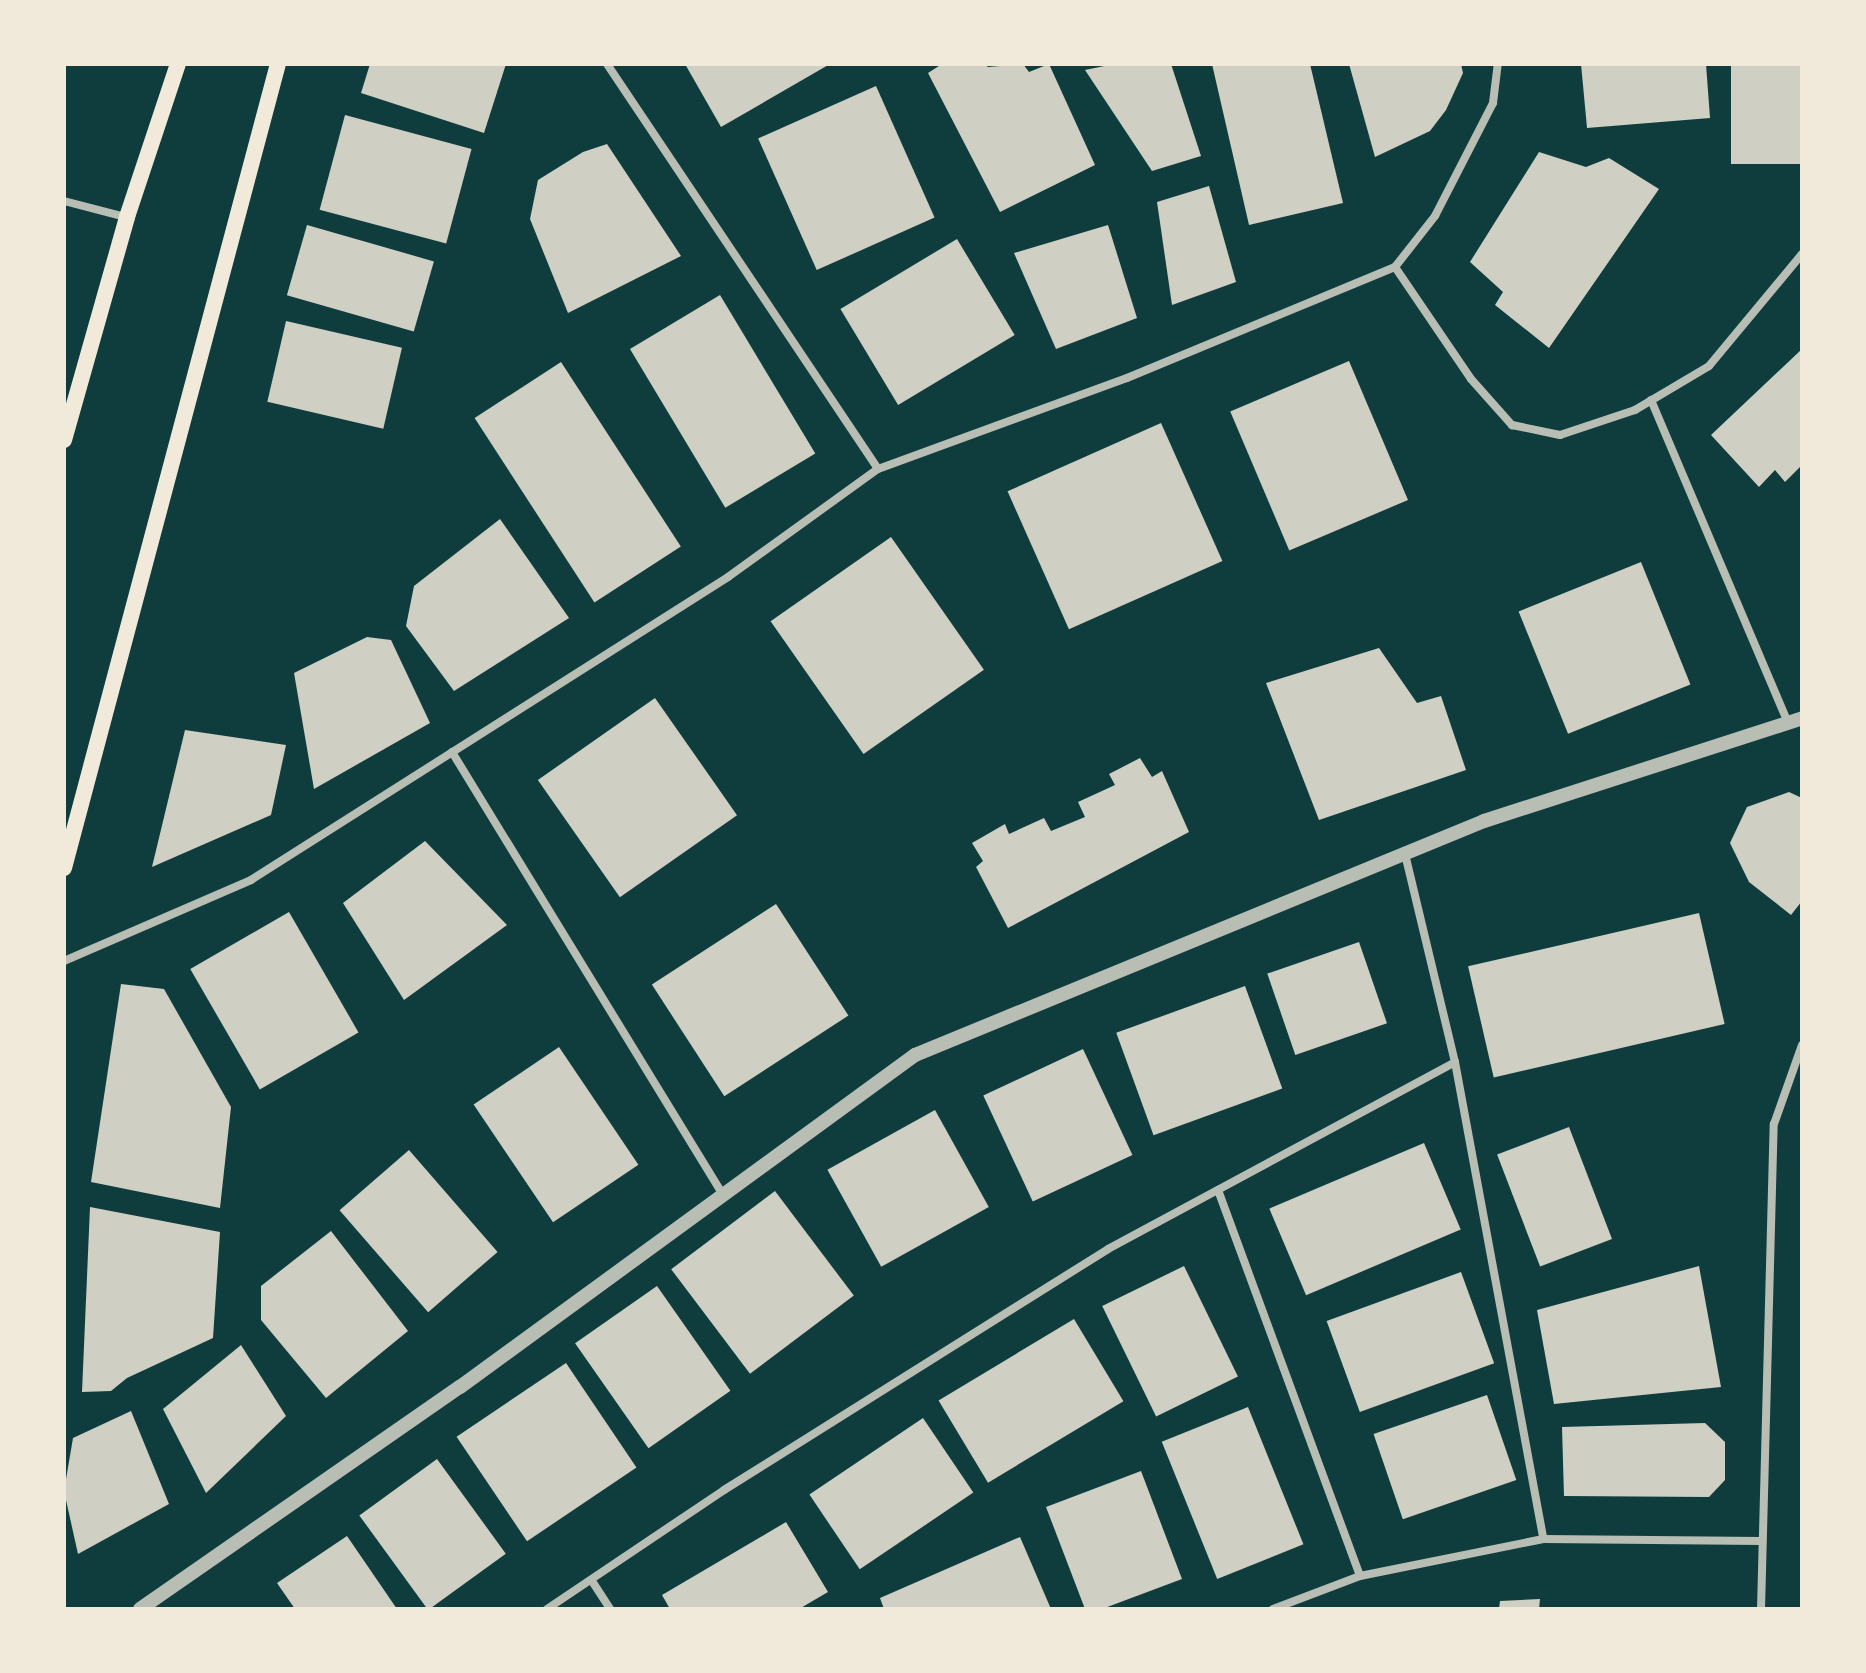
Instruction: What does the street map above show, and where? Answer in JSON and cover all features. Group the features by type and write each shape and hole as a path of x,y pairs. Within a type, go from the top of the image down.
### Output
{"main road":[{"path":"64,440 127,217 178,64"},
{"path":"64,868 278,64"}],"street":[{"path":"607,64 878,469"},
{"path":"64,961 251,880 728,577 878,469 1127,378 1395,267 1435,216 1493,103 1498,64"},
{"path":"64,201 127,217"},
{"path":"1395,267 1471,379 1512,425 1560,435 1635,410 1709,366 1802,254"},
{"path":"140,1609 460,1387 915,1055 1484,821 1795,720 1651,400"},
{"path":"452,752 723,1195"},
{"path":"1405,854 1455,1062 1543,1539"},
{"path":"1761,1609 1774,1124 1802,1045"},
{"path":"547,1609 724,1490 1108,1249 1455,1062"},
{"path":"1218,1190 1360,1576"},
{"path":"1273,1609 1360,1576 1543,1539 1761,1541"},
{"path":"592,1581 610,1609"}],"building":[{"path":"370,64 506,64 484,133 361,93"},
{"path":"685,64 830,64 721,127"},
{"path":"942,64 984,64 988,67 1023,64 1029,72 1049,64 1095,165 1000,212 928,73"},
{"path":"1114,64 1171,64 1201,156 1152,171 1085,70"},
{"path":"1212,64 1310,64 1343,203 1249,225"},
{"path":"1349,64 1461,64 1463,73 1446,110 1430,131 1375,157"},
{"path":"1581,64 1706,64 1710,118 1587,128"},
{"path":"1731,64 1802,64 1802,164 1731,164"},
{"path":"876,86 935,218 817,270 758,138"},
{"path":"345,115 472,149 446,244 320,210"},
{"path":"607,144 681,256 568,313 530,219 538,180 583,152"},
{"path":"1539,152 1586,167 1609,158 1659,189 1549,348 1495,305 1503,292 1470,262"},
{"path":"1209,186 1236,282 1172,305 1157,202"},
{"path":"307,225 434,261 414,332 287,295"},
{"path":"1108,225 1137,318 1056,349 1014,253"},
{"path":"957,239 1015,335 898,405 840,309"},
{"path":"720,295 815,454 725,508 630,349"},
{"path":"286,321 402,348 383,429 267,402"},
{"path":"1802,349 1802,465 1785,482 1775,470 1759,487 1711,435"},
{"path":"1349,361 1408,500 1289,550 1230,411"},
{"path":"561,362 681,547 594,603 475,418"},
{"path":"1161,423 1222,561 1069,629 1008,491"},
{"path":"500,519 569,618 454,691 406,626 414,586"},
{"path":"891,537 984,670 864,754 771,621"},
{"path":"1641,562 1690,684 1568,734 1519,611"},
{"path":"367,637 391,640 430,723 314,789 294,673"},
{"path":"1379,648 1417,703 1441,696 1466,770 1319,820 1266,683"},
{"path":"655,698 737,815 620,897 538,780"},
{"path":"185,730 286,745 271,815 152,867"},
{"path":"1140,758 1152,777 1162,771 1189,832 1008,928 976,867 983,861 972,843 1005,824 1009,834 1044,818 1051,831 1085,817 1078,802 1115,785 1109,774"},
{"path":"1789,792 1802,798 1802,901 1791,915 1749,882 1730,843 1747,807"},
{"path":"425,841 507,925 404,1000 343,903"},
{"path":"776,904 848,1016 724,1096 652,985"},
{"path":"289,912 359,1032 260,1089 190,969"},
{"path":"1699,913 1725,1024 1494,1077 1468,966"},
{"path":"1359,942 1387,1023 1295,1055 1267,974"},
{"path":"121,984 164,989 231,1107 220,1208 91,1182"},
{"path":"1245,986 1282,1088 1154,1135 1116,1033"},
{"path":"559,1047 638,1165 553,1222 474,1105"},
{"path":"1083,1049 1132,1155 1033,1202 983,1095"},
{"path":"935,1110 989,1207 881,1267 827,1170"},
{"path":"1569,1127 1612,1239 1540,1267 1497,1155"},
{"path":"1424,1143 1461,1230 1306,1295 1269,1209"},
{"path":"409,1150 498,1252 428,1312 340,1210"},
{"path":"775,1191 854,1296 750,1374 671,1269"},
{"path":"90,1207 220,1232 213,1338 127,1378 111,1391 82,1392"},
{"path":"331,1231 408,1331 326,1398 261,1320 261,1286"},
{"path":"1184,1266 1238,1377 1156,1416 1102,1306"},
{"path":"1699,1266 1721,1387 1554,1404 1537,1310"},
{"path":"1461,1272 1494,1363 1360,1412 1327,1321"},
{"path":"657,1286 730,1391 649,1448 575,1343"},
{"path":"1074,1319 1123,1401 988,1483 939,1400"},
{"path":"241,1345 286,1416 206,1493 163,1409"},
{"path":"566,1363 636,1467 527,1541 457,1437"},
{"path":"1487,1395 1516,1480 1403,1519 1374,1434"},
{"path":"1248,1407 1303,1544 1217,1579 1162,1442"},
{"path":"131,1411 169,1504 78,1554 64,1491 73,1438"},
{"path":"923,1418 973,1493 860,1569 809,1495"},
{"path":"1705,1423 1725,1442 1725,1480 1709,1497 1564,1496 1562,1427"},
{"path":"437,1459 506,1554 427,1609 359,1515"},
{"path":"1141,1471 1182,1579 1102,1609 1085,1609 1046,1507"},
{"path":"786,1522 828,1592 799,1609 670,1609 662,1595"},
{"path":"347,1536 397,1609 295,1609 277,1583"},
{"path":"1020,1537 1051,1609 884,1609 880,1598"},
{"path":"1540,1599 1539,1609 1499,1609 1500,1601"}]}
